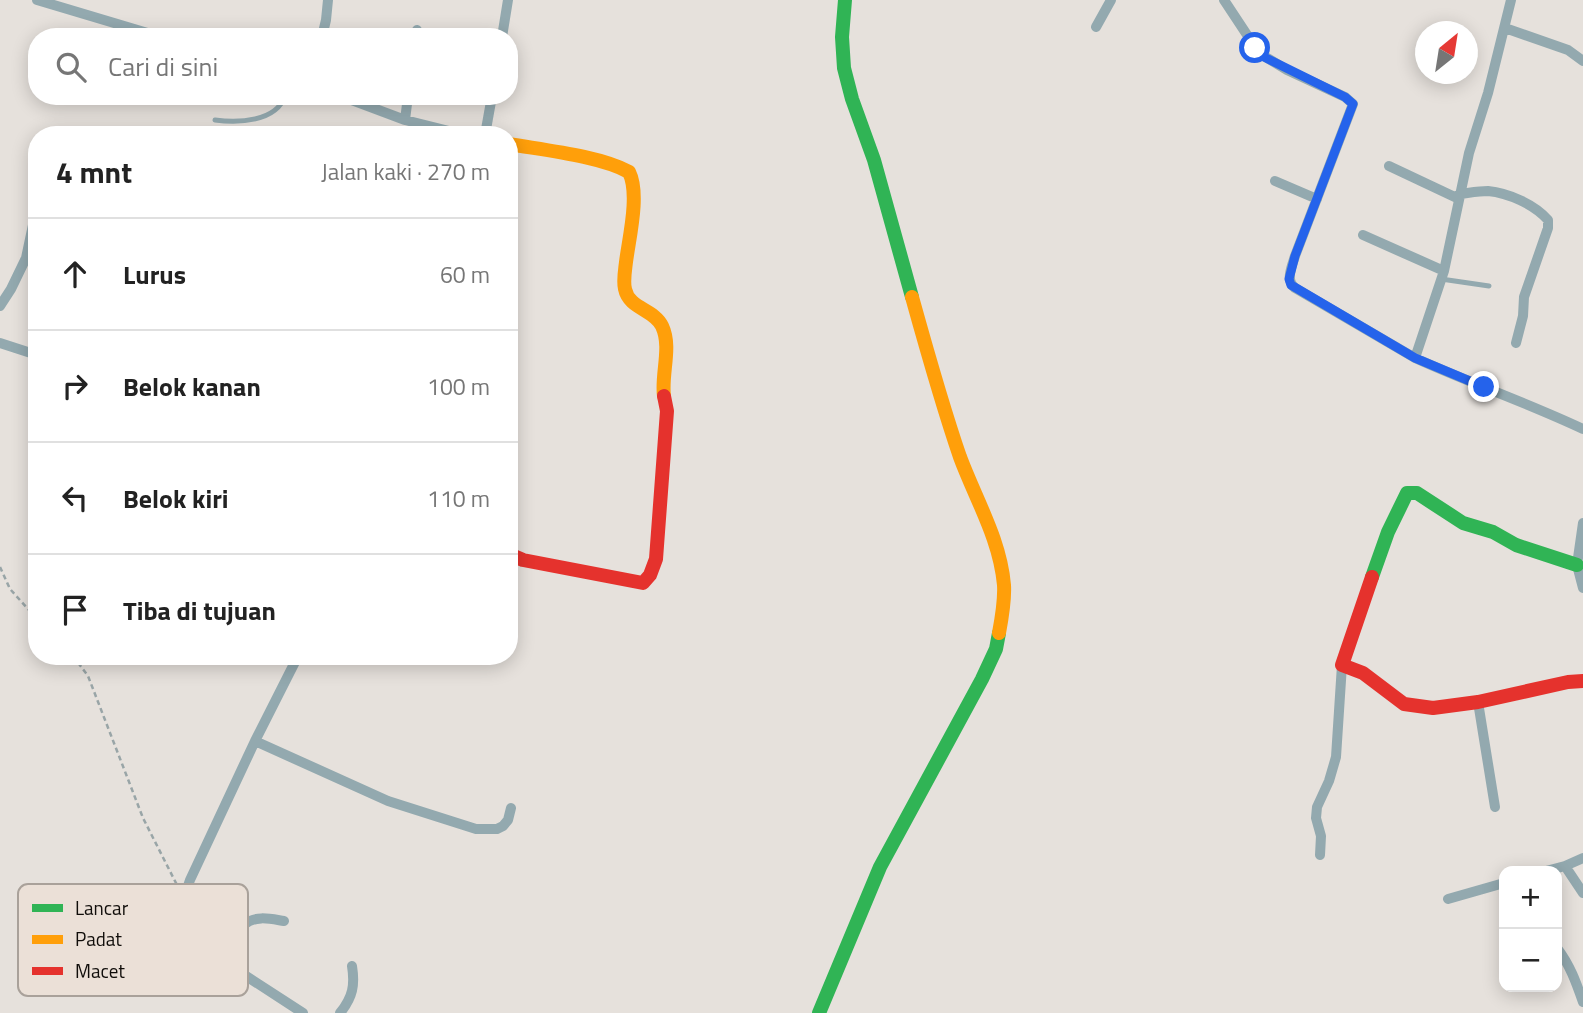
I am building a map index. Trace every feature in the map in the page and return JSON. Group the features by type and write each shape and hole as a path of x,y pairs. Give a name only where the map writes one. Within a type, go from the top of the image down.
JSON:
{"street":[{"path":"37,0 131,28"},
{"path":"323,28 328,0"},
{"path":"503,28 508,0"},
{"path":"819,1013 880,867 996,649 1004,586 999,555 988,521 961,459 874,160 852,99 844,68 842,37 845,0"},
{"path":"1096,27 1111,0"},
{"path":"1224,0 1259,54 1345,97 1353,104 1295,256 1289,279 1291,285 1415,358 1540,408 1583,429"},
{"path":"1415,358 1443,275 1469,153 1488,93 1511,0"},
{"path":"1505,28 1568,50 1583,61"},
{"path":"365,105 429,126"},
{"path":"405,120 407,105"},
{"path":"487,126 490,105"},
{"path":"518,146 611,166 625,170 631,176 633,198 625,288 631,302 656,317 663,327 663,392 667,411 656,559 650,575 643,583 518,558"},
{"path":"1389,166 1459,197 1488,191 1506,195 1530,205 1548,220 1548,228 1524,297 1523,316 1516,343"},
{"path":"1275,181 1317,199"},
{"path":"1363,236 1443,275"},
{"path":"0,306 17,278 28,249"},
{"path":"0,343 28,352"},
{"path":"1320,855 1321,836 1316,818 1317,807 1336,757 1342,665 1388,532 1407,493 1417,493 1463,523 1493,532 1516,545 1577,565"},
{"path":"1583,523 1577,565 1583,588"},
{"path":"189,884 293,665"},
{"path":"1342,665 1363,673 1404,704 1433,708 1583,681"},
{"path":"1478,702 1495,807"},
{"path":"255,741 388,801 476,829 503,827 511,808"},
{"path":"1562,867 1583,858"},
{"path":"1565,866 1583,893"},
{"path":"1448,899 1499,884"},
{"path":"248,923 257,918 285,921"},
{"path":"1562,955 1574,976 1583,1002"},
{"path":"340,1013 352,993 352,966"},
{"path":"248,977 303,1013"}],"lane":[{"path":"215,120 233,122 259,118 280,105"},
{"path":"1443,275 1489,286"}],"path":[{"path":"0,567 10,589 28,609"},
{"path":"79,665 88,677 143,818 176,884"}],"traffic: fast":[{"path":"845,0 842,37 844,68 874,160 912,297"},
{"path":"1372,577 1388,532 1407,493 1417,493 1463,523 1493,532 1516,545 1577,565"},
{"path":"819,1013 880,867 982,679 996,649 999,633"}],"traffic: slow":[{"path":"518,145 587,158 629,172 634,204 624,286 631,301 658,320 665,334 664,396"},
{"path":"912,297 953,437 998,552 1004,591 999,633"}],"traffic: jam":[{"path":"518,558 643,583 650,575 656,559 667,411 664,396"},
{"path":"1372,577 1342,665 1363,673 1404,704 1433,708 1583,681"}],"route":[{"path":"1255,48 1264,57 1345,97 1353,104 1295,256 1289,279 1291,285 1415,358 1484,387"}]}
